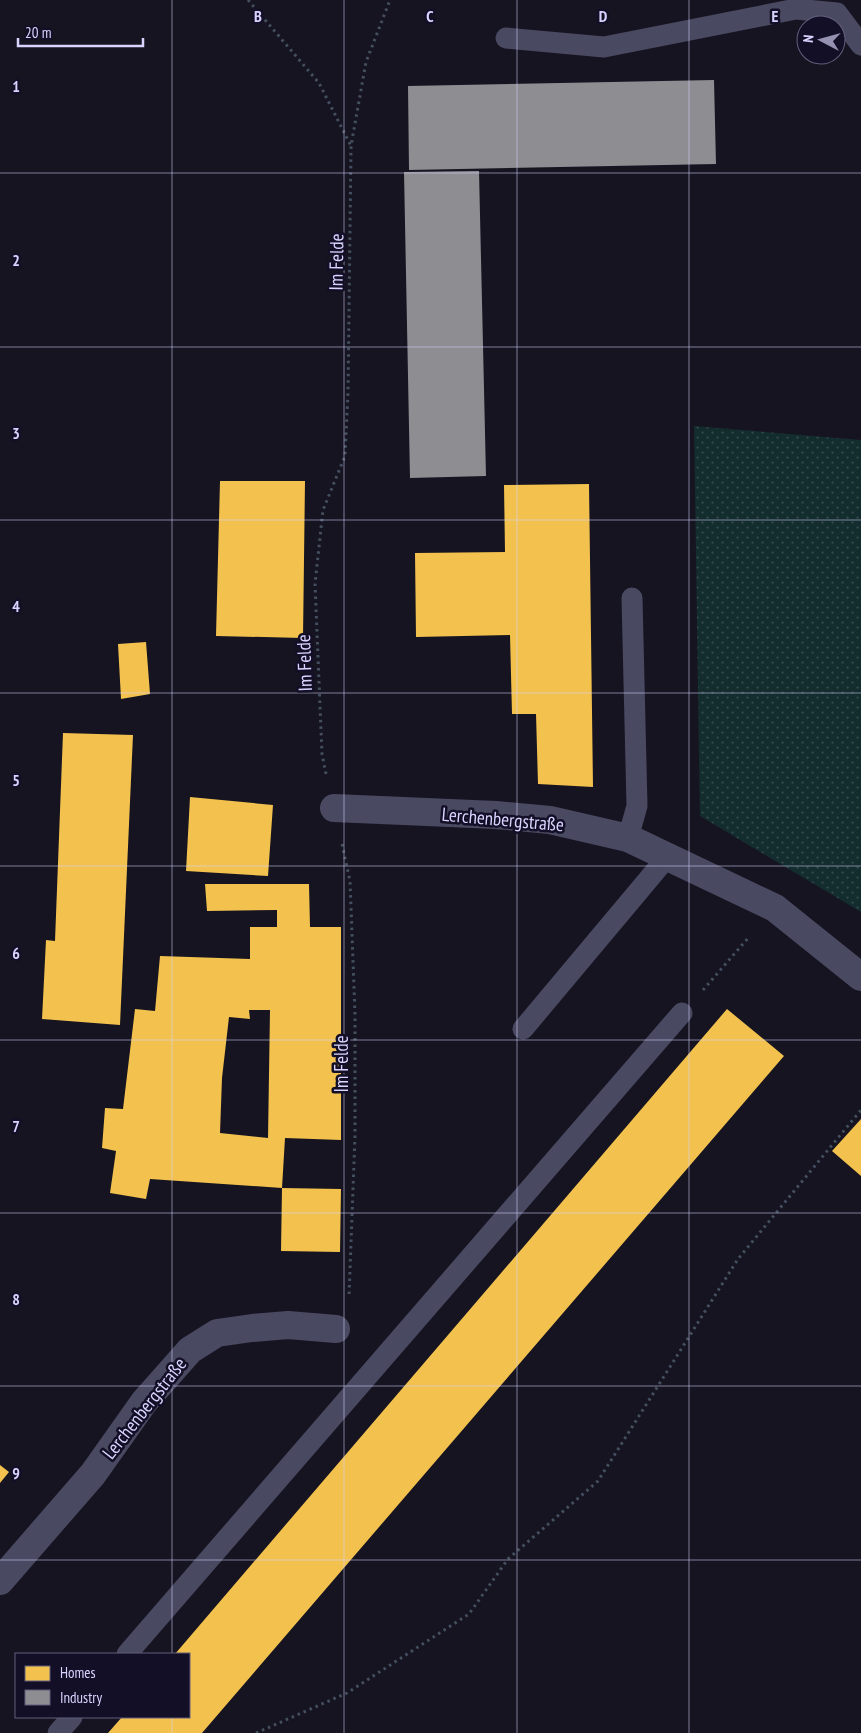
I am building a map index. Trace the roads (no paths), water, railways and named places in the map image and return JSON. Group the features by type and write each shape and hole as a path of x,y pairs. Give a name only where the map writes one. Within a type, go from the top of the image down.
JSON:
{"street":[{"name":"Lerchenbergstraße","path":"334,808 496,815 550,820 628,838 775,908 861,977"},
{"name":"Lerchenbergstraße","path":"0,1581 93,1474 144,1402 190,1350 217,1333 288,1325 336,1329"}],"lane":[{"path":"506,38 604,47 796,9 837,13 861,45"},
{"path":"628,838 637,806 632,598"},
{"path":"523,1030 668,856"},
{"path":"127,1653 682,1013"},
{"path":"58,1733 71,1718"}]}
